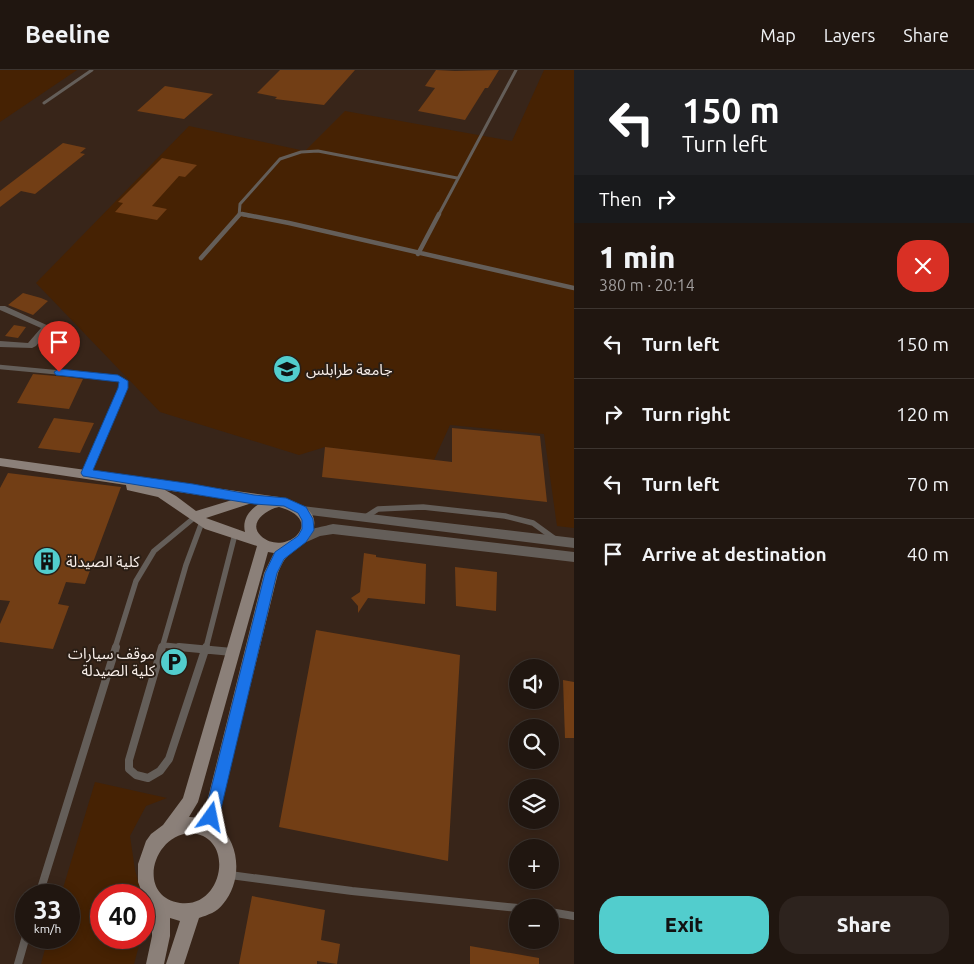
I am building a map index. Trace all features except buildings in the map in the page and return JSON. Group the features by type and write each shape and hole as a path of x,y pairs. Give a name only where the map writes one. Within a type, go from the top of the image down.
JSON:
{"street":[{"path":"0,344 29,346 33,344 47,327 2,308"},
{"path":"0,462 193,488 292,504 302,510 363,519 574,544"},
{"path":"0,470 121,485 161,493 172,498 198,520 272,547 296,543 318,532 333,529 574,557"},
{"path":"198,520 215,509 254,499"},
{"path":"261,543 250,529 252,516 263,506 279,502"},
{"path":"209,829 271,573 280,556 308,530 308,519 302,510"},
{"path":"147,884 147,862 155,843 170,829 190,802 261,543"},
{"path":"155,900 172,912 192,913 204,908 215,900 223,888 228,875 229,861 226,848 219,837 209,829 197,824 183,825 170,829"},
{"path":"155,900 161,917 161,936 155,964"},
{"path":"175,964 192,913"}],"lane":[{"path":"44,104 92,70"},
{"path":"418,254 516,70"},
{"path":"201,258 240,214 240,204 280,158 301,152 318,151 457,178"},
{"path":"240,214 289,223 418,254 574,288"},
{"path":"0,367 118,378 124,381 123,388 86,473"},
{"path":"363,519 378,509 391,507 423,507 496,515 533,523 559,542"},
{"path":"198,520 129,760 129,769 133,774 142,778 158,774 165,767 172,752 205,650 235,534"},
{"path":"42,884 136,581 154,551 198,520"},
{"path":"163,645 232,652"},
{"path":"228,875 352,891 509,907"},
{"path":"559,914 574,916"},
{"path":"18,964 22,949"}],"shaded area":[{"name":"جامعة طرابلس","path":"0,70 574,70 574,964 0,964"},
{"path":"0,70 77,70 0,122"},
{"path":"544,70 574,70 574,528 557,526 544,434 450,425 434,460 325,447 299,455 160,412 36,283 189,126 305,151 345,111 512,141"},
{"path":"95,782 167,798 146,806 130,836 139,884 90,884 90,949 138,949 134,964 41,964 45,949 80,949 80,884 64,884"}],"place":[{"name":"جامعة طرابلس","path":"287,369"},
{"name":"كلية الصيدلة","path":"47,561"},
{"name":"موقف سيارات كلية الصيدلة","path":"174,662"}],"route":[{"path":"59,372 118,378 124,381 123,388 86,473 193,488 254,499 286,502 302,510 308,519 308,530 302,539 290,546 280,556 271,573 211,817"}]}
